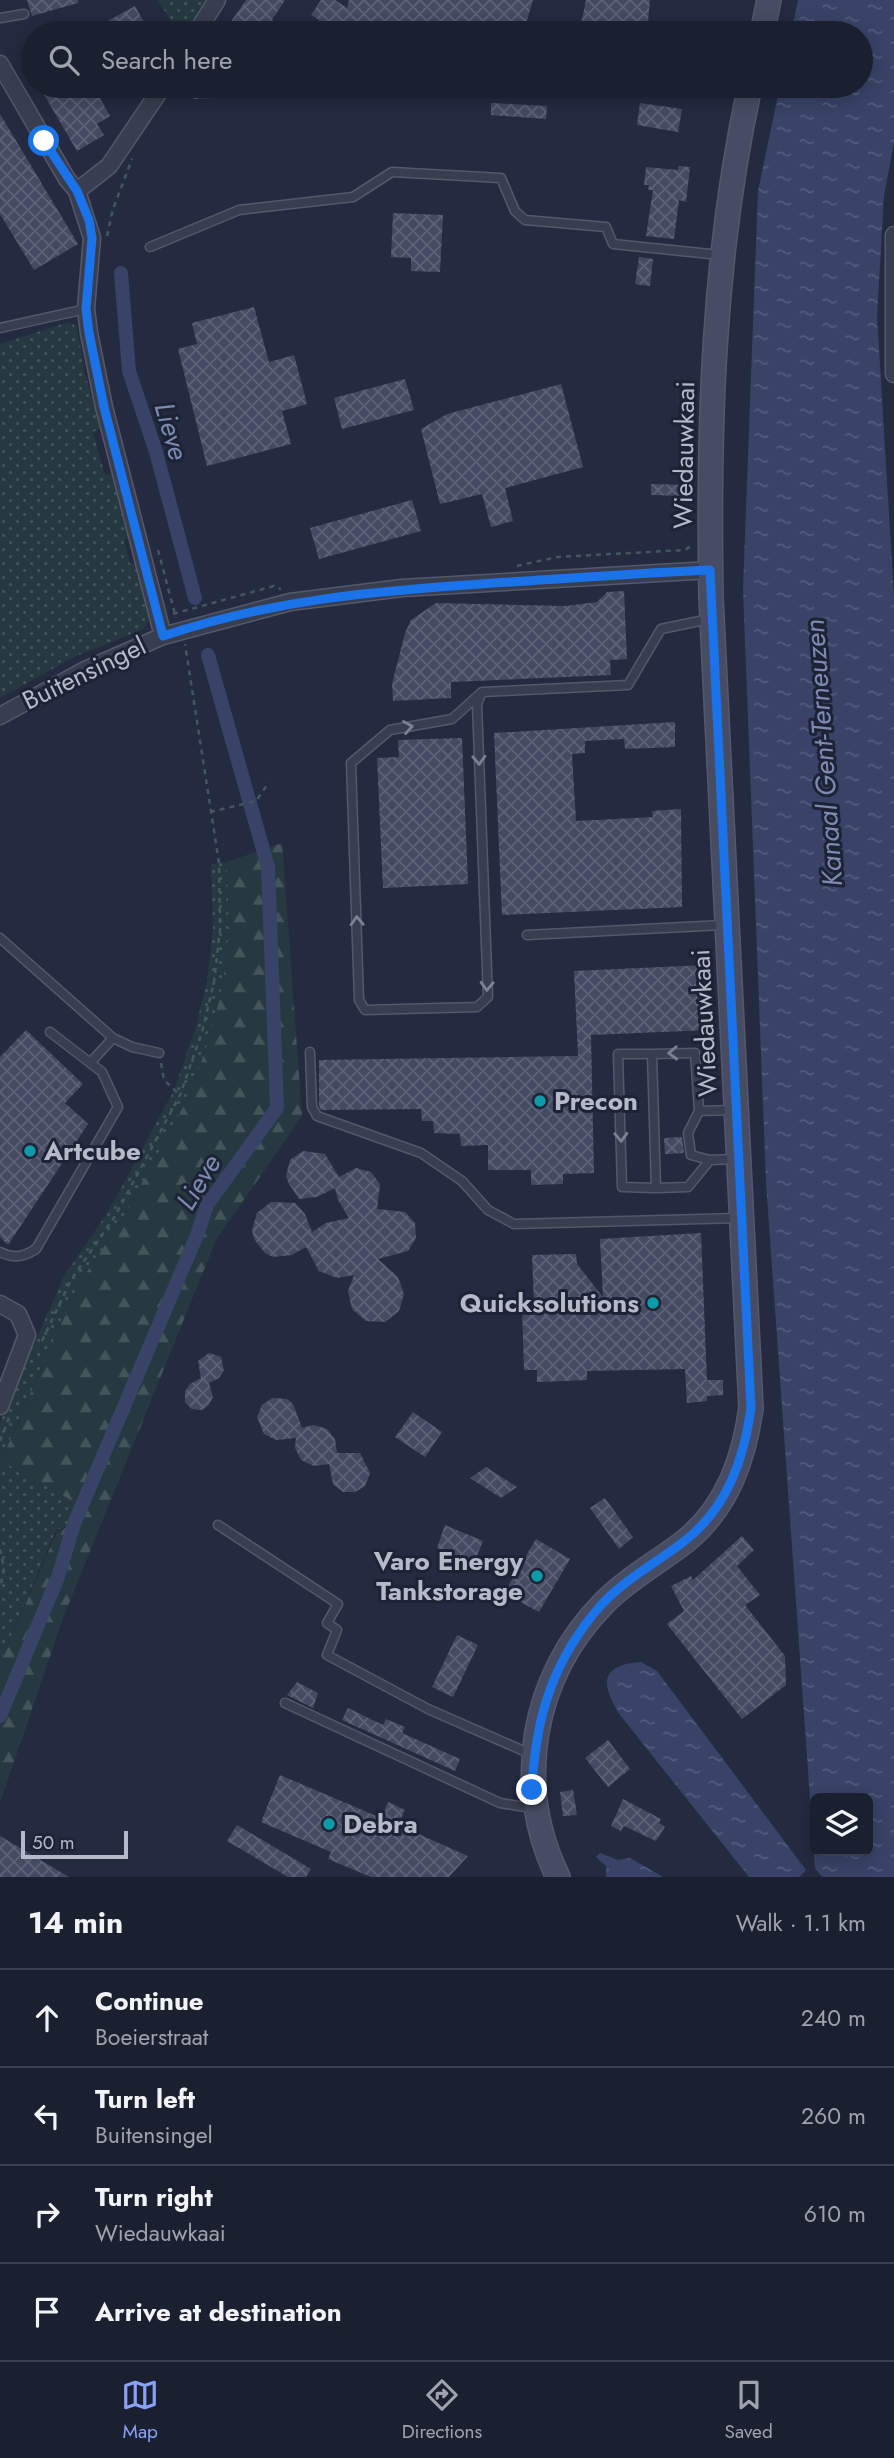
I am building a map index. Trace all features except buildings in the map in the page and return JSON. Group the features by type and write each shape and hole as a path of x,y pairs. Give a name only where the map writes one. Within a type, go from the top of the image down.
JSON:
{"main road":[{"path":"764,21 769,0"},
{"name":"Wiedauwkaai","path":"558,1877 538,1827 535,1808 533,1755 544,1702 569,1646 604,1603 689,1538 713,1512 737,1472 745,1448 751,1408 712,618 709,463 723,255 748,98"}],"street":[{"path":"203,21 216,0"},
{"path":"0,66 77,191 92,238 86,309 104,407 163,636"},
{"path":"77,191 109,166 155,98"},
{"path":"894,235 894,374"},
{"name":"Buitensingel","path":"0,716 85,670 163,636 290,602 345,594 710,570"},
{"path":"0,1304 18,1314 27,1335 0,1406"}],"lane":[{"path":"0,18 24,14"},
{"path":"150,247 239,210 354,197 392,172 501,178 515,211 525,220 606,227 614,244 723,255"},
{"path":"0,328 86,309"},
{"path":"482,692 477,704 488,997 477,1007 365,1010 359,1000 351,763 390,730 452,719 482,692 628,685 661,629 712,618"},
{"path":"527,935 727,925"},
{"path":"0,938 113,1038 132,1047 159,1053"},
{"path":"0,1252 12,1258 26,1255 36,1249 118,1107 102,1072 50,1032"},
{"path":"90,1063 113,1038"},
{"path":"310,1052 312,1107 317,1116 421,1153 461,1181 488,1210 514,1224 742,1218"},
{"path":"710,1160 688,1186 622,1187 618,1054 695,1053 699,1111 688,1133 691,1155 710,1160 739,1159"},
{"path":"652,1054 656,1188"},
{"path":"699,1111 737,1110"},
{"path":"218,1525 338,1604 327,1623 337,1630 327,1655 428,1709 533,1755"},
{"path":"285,1703 500,1804 535,1808"}],"path":[{"path":"104,246 113,209 133,159"},
{"path":"557,557 685,550 710,531"},
{"path":"211,812 256,801 269,782"},
{"path":"159,1053 164,1080 180,1095"},
{"path":"0,1549 4,1568 0,1589"}],"green space":[{"path":"157,0 209,0 196,21 172,21"},
{"path":"69,322 77,327 84,369 100,429 93,432 105,475 113,474 130,537 124,540 130,564 137,563 150,618 143,629 74,657 0,698 0,344"},
{"path":"282,843 302,1116 216,1240 63,1618 0,1803 0,1662 57,1532 73,1524 69,1499 1,1461 78,1285 122,1220 188,1098 211,1034 223,984 229,930 227,862"},
{"path":"227,862 229,930 223,984 211,1034 188,1098 122,1220 78,1285 1,1460 69,1499 74,1524 56,1530 0,1662 0,1422 64,1276 108,1212 173,1092 195,1030 207,981 213,929 211,864"}],"water":[{"name":"Kanaal Gent-Terneuzen","path":"798,0 894,0 894,142 884,196 877,316 894,597 894,1877 822,1877 815,1868 814,1856 873,1856 873,1793 810,1793 810,1798 766,1183 743,589 758,191 777,98 873,98 873,21 794,21"},
{"path":"641,1662 657,1671 806,1870 799,1877 749,1877 620,1715 609,1694 608,1678 617,1667"},
{"path":"600,1853 618,1860 630,1858 663,1877 606,1877 606,1866 596,1857"}],"waterway":[{"name":"Lieve","path":"121,273 129,371 156,452 195,598"},
{"name":"Lieve","path":"0,1716 58,1577 74,1524 197,1235 207,1205 277,1108 268,867 208,655"}],"place":[{"name":"Precon","path":"540,1101"},
{"name":"Artcube","path":"30,1151"},
{"name":"Quicksolutions","path":"653,1303"},
{"name":"Varo Energy Tankstorage","path":"537,1576"},
{"name":"Debra","path":"329,1824"}],"route":[{"path":"44,141 77,191 89,220 92,238 86,309 89,333 104,407 163,636 290,602 345,594 710,570 751,1408 745,1448 737,1472 713,1512 689,1538 604,1603 569,1646 544,1702 534,1744 532,1790"}]}
